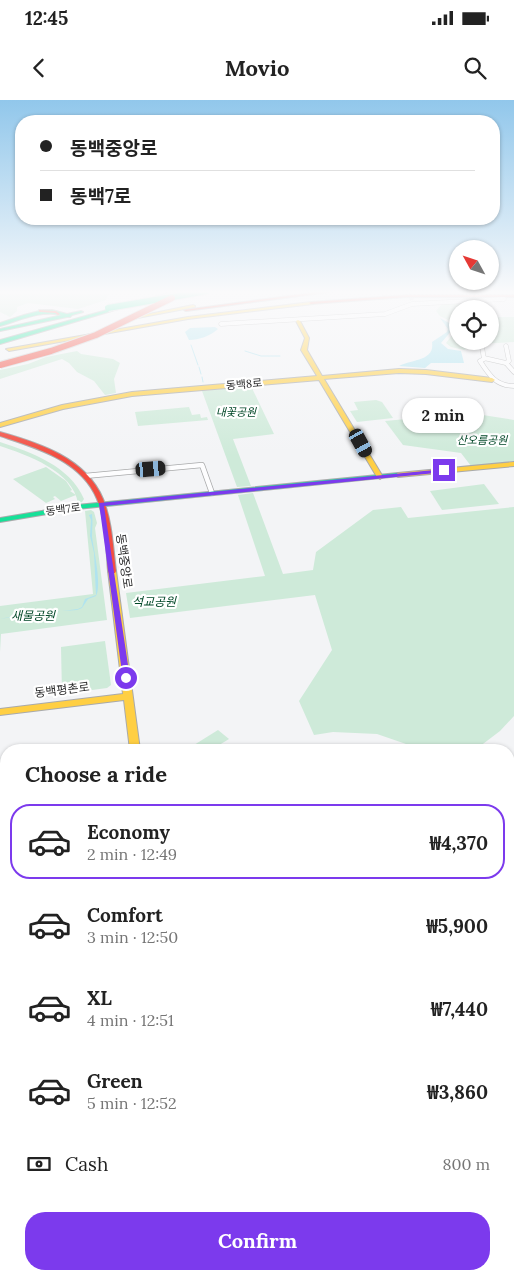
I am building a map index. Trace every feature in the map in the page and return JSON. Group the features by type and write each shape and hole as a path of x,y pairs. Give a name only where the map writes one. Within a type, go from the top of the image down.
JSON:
{"main road":[{"path":"0,365 65,346"},
{"path":"305,346 304,350 380,477"},
{"name":"동백8로","path":"0,424 62,407 132,394 321,378 410,371 496,383"},
{"name":"동백중앙로","path":"0,434 53,453 85,476 99,494 110,555 133,744"},
{"name":"동백7로","path":"0,520 46,511 101,505 514,464"},
{"name":"동백평촌로","path":"0,712 128,696"}],"street":[{"path":"506,346 509,361 506,363"},
{"path":"483,350 484,358"},
{"path":"484,358 506,363 514,372"},
{"path":"484,358 480,362 496,383"},
{"name":"동백8로","path":"496,383 514,388"},
{"path":"85,476 202,465 212,493"}],"green space":[{"path":"77,351 81,354 113,359 120,363 114,379 116,393 105,395 94,381 77,372 69,363 62,359 0,379 0,370 28,364 46,357"},
{"name":"내꽃공원","path":"251,386 274,434 233,439 251,486 237,487 202,391"},
{"path":"376,400 382,402 393,418 357,422 350,411 358,410 354,402"},
{"path":"189,407 192,415 200,414 201,418 207,417 208,420 138,426 135,412"},
{"name":"산오름공원","path":"470,413 514,420 514,461 471,466 461,453 403,445 385,421"},
{"path":"0,442 24,450 59,469 78,487 84,499 82,502 78,503 68,482 58,473 23,454 0,446"},
{"path":"46,467 66,481 72,490 70,491 76,495 61,501 55,496 53,497 55,499 46,503 13,479"},
{"path":"484,484 499,504 442,510 430,491"},
{"name":"석교공원","path":"253,493 283,574 313,570 316,552 373,510 401,507 408,518 514,507 514,716 500,731 483,744 406,744 377,734 333,732 314,735 299,701 332,650 315,595 130,618 126,593 265,576 238,495"},
{"name":"새물공원","path":"91,510 94,512 97,523 95,528 107,620 1,634 0,652 0,606 93,594 85,511"},
{"path":"105,641 111,685 107,688 62,694 61,647"},
{"path":"218,730 229,739 221,744 196,744"}],"water":[{"path":"432,346 445,346 449,350 461,351 464,363 431,363 425,368 399,366 427,356"},
{"path":"92,514 92,537 98,577 98,591 96,596 88,599 82,608 77,610 61,611 78,609 82,607 85,599 96,595 94,553 90,536 91,520 89,515"},
{"path":"45,613 30,616 0,619 19,615"}],"waterway":[{"path":"191,346 198,365"},
{"path":"245,351 261,356 280,356"},
{"path":"199,367 201,374"},
{"path":"202,377 203,382"}],"traffic: fast":[{"path":"0,520 77,507 398,475"}],"traffic: slow":[{"path":"9,349 26,346"},
{"path":"305,346 304,350 380,477"},
{"path":"0,425 62,407 132,394 399,371 426,372 492,380"},
{"path":"398,475 514,464"},
{"path":"112,571 134,744"},
{"path":"0,712 128,696"}],"traffic: jam":[{"path":"0,365 65,346"},
{"path":"0,434 44,449 58,456 72,464 93,485 105,516 112,571"}],"route":[{"path":"126,678 110,555 101,505 444,470"}]}
